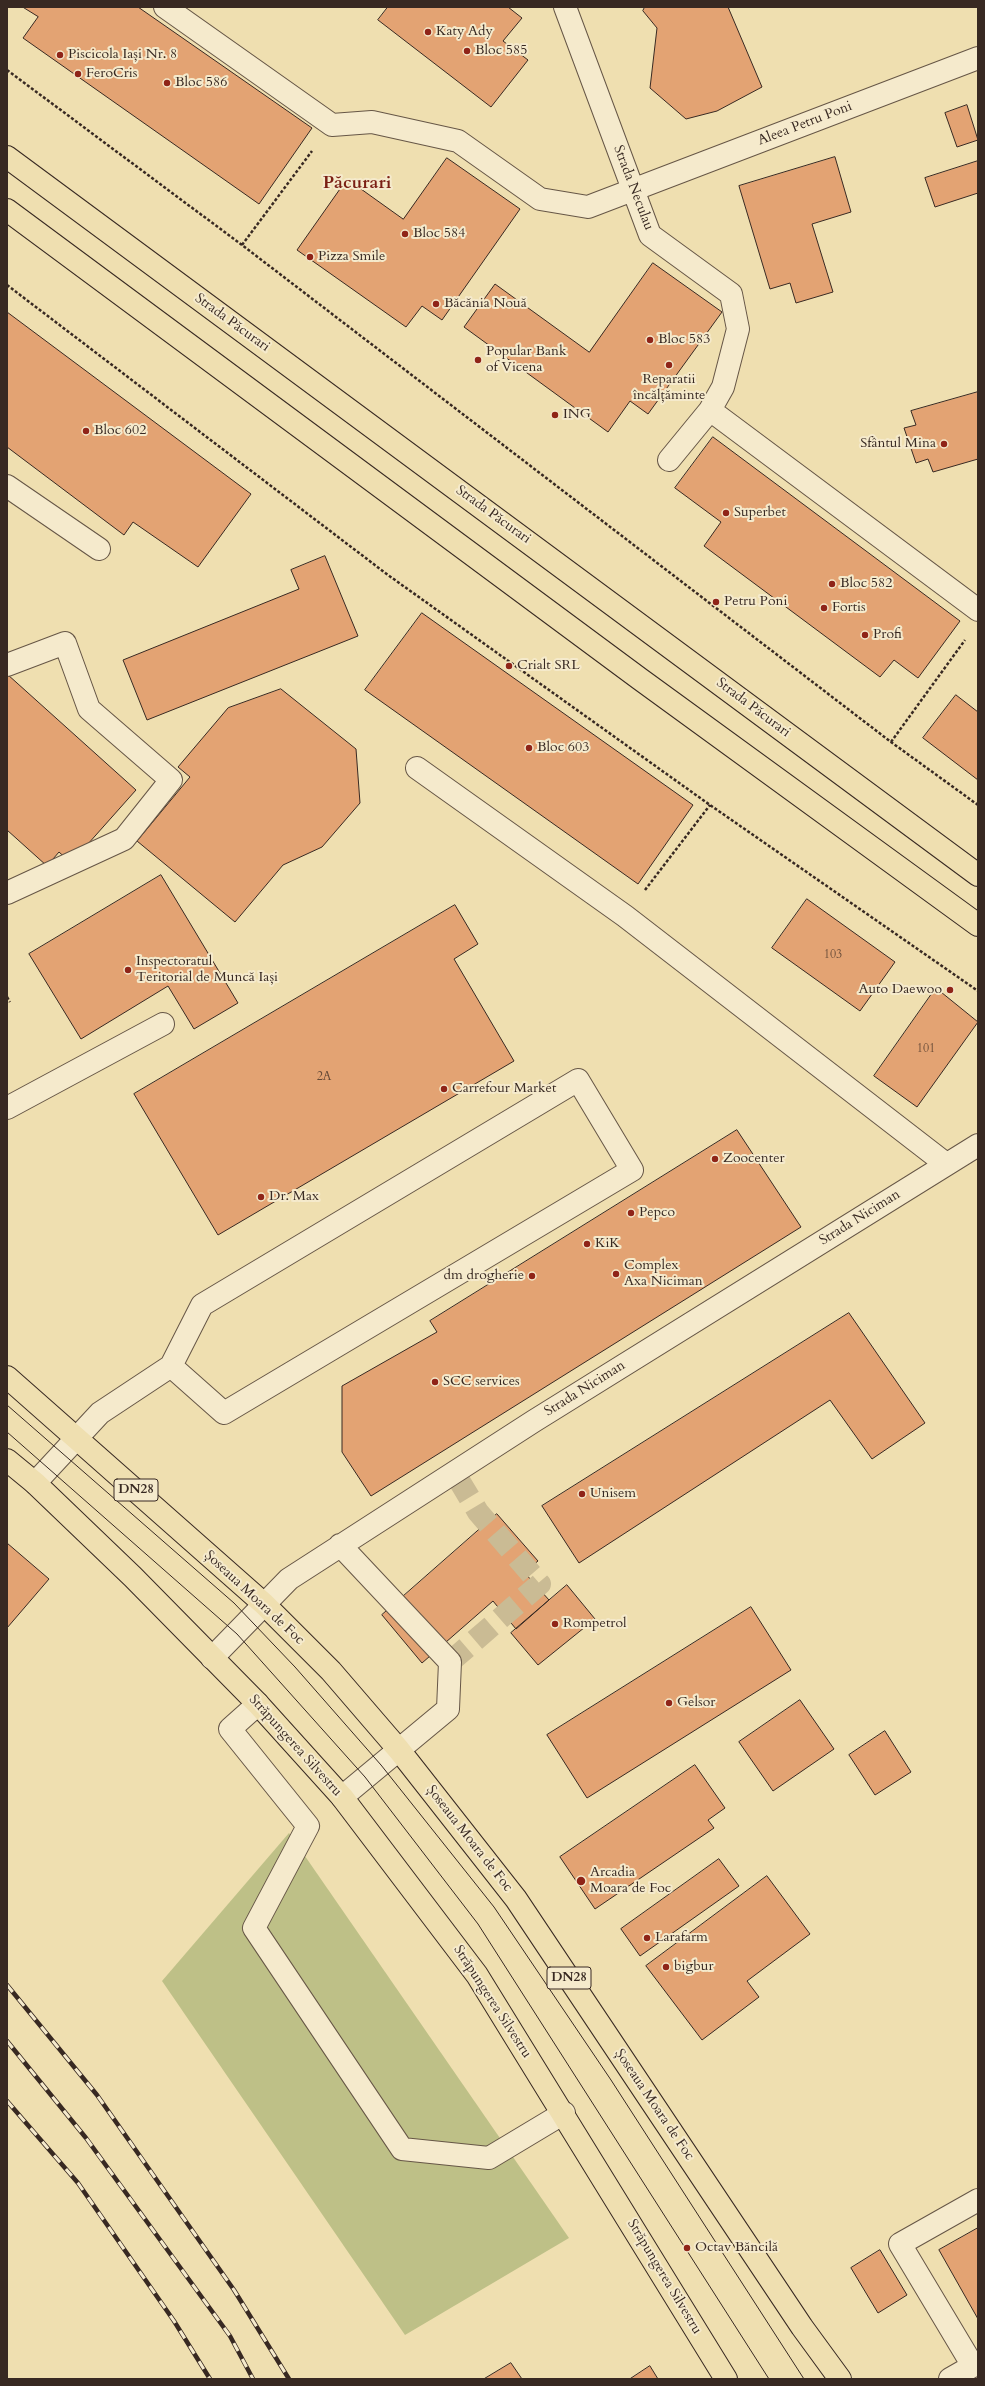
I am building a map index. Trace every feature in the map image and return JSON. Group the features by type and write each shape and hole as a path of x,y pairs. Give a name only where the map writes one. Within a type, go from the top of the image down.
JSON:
{"main road":[{"name":"Strada Păcurari","path":"7,157 978,874"},
{"path":"7,210 646,683 978,925"},
{"name":"Șoseaua Moara de Foc","path":"7,1377 264,1604 331,1671 399,1750 516,1899 802,2327 840,2379"},
{"path":"7,1460 35,1483 212,1658"},
{"name":"Străpungerea Silvestru","path":"212,1658 258,1704 342,1797 477,1975 564,2113 726,2379"}],"street":[{"path":"165,7 332,125"},
{"name":"Strada Neculau","path":"565,7 632,191 650,235 731,294 738,328 723,387 710,410 669,460"},
{"name":"Aleea Petru Poni","path":"332,125 372,122 458,141 540,199 588,207 978,58"},
{"path":"710,410 978,610"},
{"path":"7,486 99,549"},
{"path":"7,665 65,643 89,709 171,780 124,839 7,893"},
{"path":"417,768 625,916 946,1164"},
{"path":"7,1108 163,1024"},
{"path":"35,1483 100,1413 171,1366 202,1305 578,1080 632,1170 224,1412 171,1366"},
{"name":"Strada Niciman","path":"212,1658 289,1578 534,1421 978,1144"},
{"path":"340,1545 450,1662 448,1709 342,1797"},
{"path":"258,1704 230,1729 308,1826 254,1928 402,2149 489,2158 564,2113"},
{"path":"950,2379 976,2365 900,2244 978,2200"}],"path":[{"path":"7,70 242,245 891,742 978,806"},
{"path":"242,245 332,125"},
{"path":"7,285 388,575 710,805 978,991"},
{"path":"891,742 969,635"},
{"path":"625,916 710,805"},
{"path":"7,997 10,1002"}],"green space":[{"path":"289,1833 569,2238 405,2335 162,1981"}],"building":[{"name":"Bloc 586","path":"23,7 138,7 312,128 259,204 23,38 38,17"},
{"name":"Bloc 585","path":"388,7 508,7 522,18 503,41 528,60 491,107 378,20"},
{"path":"645,7 728,7 762,87 717,111 686,119 650,88 657,28 643,11"},
{"path":"967,105 978,140 957,147 945,113"},
{"path":"835,157 851,212 812,224 833,292 796,303 790,283 770,289 739,186"},
{"name":"Bloc 584","path":"447,158 520,209 442,320 422,306 406,327 297,250 347,179 403,219"},
{"path":"978,161 978,193 935,207 925,178"},
{"name":"Bloc 583","path":"653,263 722,312 648,414 630,401 608,432 464,327 495,284 589,352"},
{"name":"Bloc 602","path":"7,312 251,494 198,567 133,522 124,535 7,447"},
{"name":"Sfântul Mina","path":"978,392 978,459 933,472 928,459 916,463 904,428 916,425 911,411"},
{"name":"Bloc 582","path":"713,437 960,621 918,678 894,660 880,677 704,546 721,522 675,488"},
{"path":"325,556 358,636 147,720 123,660 299,589 291,570"},
{"name":"Bloc 603","path":"422,613 693,805 638,884 365,690"},
{"path":"7,674 136,790 71,863 59,852 47,866 7,830"},
{"path":"281,689 356,749 360,803 322,847 283,865 235,922 137,841 190,777 178,767 228,708"},
{"path":"956,695 978,712 978,780 923,738"},
{"name":"Inspectoratul Teritorial de Muncă Iași","path":"161,875 238,1003 194,1029 168,986 81,1039 29,954"},
{"path":"807,899 895,962 860,1011 772,948"},
{"path":"455,905 478,944 454,959 514,1061 218,1235 134,1094"},
{"path":"936,988 978,1022 917,1107 874,1076"},
{"name":"Complex Axa Niciman","path":"737,1130 801,1227 371,1496 342,1452 342,1386 437,1332 430,1321"},
{"path":"849,1313 925,1423 872,1459 830,1400 579,1563 542,1506"},
{"path":"497,1514 538,1561 524,1572 549,1600 516,1629 493,1601 422,1663 382,1615"},
{"path":"7,1543 49,1579 7,1628"},
{"name":"Rompetrol","path":"567,1585 595,1619 538,1665 511,1633"},
{"name":"Gelsor","path":"751,1607 791,1670 587,1798 547,1735"},
{"path":"800,1700 834,1749 773,1791 739,1742"},
{"path":"885,1731 911,1772 875,1795 849,1755"},
{"path":"695,1765 725,1808 708,1820 714,1828 595,1909 560,1857"},
{"path":"719,1859 739,1886 640,1956 621,1929"},
{"path":"767,1876 810,1934 747,1981 759,1997 702,2040 646,1966"},
{"path":"978,2228 978,2319 939,2250"},
{"path":"880,2250 907,2295 878,2313 851,2268"},
{"path":"511,2363 522,2379 484,2379"},
{"path":"650,2366 658,2379 630,2379"}],"tunnel":[{"path":"450,1662 540,1584 478,1512 454,1472"}],"tram line":[{"path":"7,1405 234,1603 295,1667 381,1765 494,1907 611,2080 804,2379"},
{"path":"7,1432 237,1634 365,1777 478,1924 769,2379"}],"railway":[{"path":"7,1985 97,2095 234,2290 289,2379"},
{"path":"7,2041 86,2138 230,2336 253,2379"},
{"path":"7,2101 78,2183 174,2321 210,2379"}],"place":[{"name":"Katy Ady","path":"428,32"},
{"name":"Bloc 585","path":"467,51"},
{"name":"Piscicola Iași Nr. 8","path":"60,55"},
{"name":"FeroCris","path":"78,74"},
{"name":"Bloc 586","path":"167,83"},
{"name":"Bloc 584","path":"405,234"},
{"name":"Pizza Smile","path":"310,257"},
{"name":"Băcănia Nouă","path":"436,304"},
{"name":"Bloc 583","path":"650,340"},
{"name":"Popular Bank of Vicena","path":"478,360"},
{"name":"Reparatii încălțăminte","path":"669,365"},
{"name":"ING","path":"555,415"},
{"name":"Bloc 602","path":"86,431"},
{"name":"Sfântul Mina","path":"944,444"},
{"name":"Superbet","path":"726,513"},
{"name":"Bloc 582","path":"832,584"},
{"name":"Petru Poni","path":"716,602"},
{"name":"Fortis","path":"824,608"},
{"name":"Profi","path":"865,635"},
{"name":"Crialt SRL","path":"509,666"},
{"name":"Bloc 603","path":"529,748"},
{"name":"Inspectoratul Teritorial de Muncă Iași","path":"128,970"},
{"name":"Auto Daewoo","path":"950,990"},
{"name":"Carrefour Market","path":"444,1089"},
{"name":"Zoocenter","path":"715,1159"},
{"name":"Dr. Max","path":"261,1197"},
{"name":"Pepco","path":"631,1213"},
{"name":"KiK","path":"587,1244"},
{"name":"Complex Axa Niciman","path":"616,1274"},
{"name":"dm drogherie","path":"532,1276"},
{"name":"SCC services","path":"435,1382"},
{"name":"Unisem","path":"582,1494"},
{"name":"Rompetrol","path":"555,1624"},
{"name":"Gelsor","path":"669,1703"},
{"name":"Arcadia Moara de Foc","path":"581,1881"},
{"name":"Larafarm","path":"647,1938"},
{"name":"bigbur","path":"666,1967"},
{"name":"Octav Băncilă","path":"687,2248"}],"district":[{"name":"Păcurari","path":"357,184"}]}
